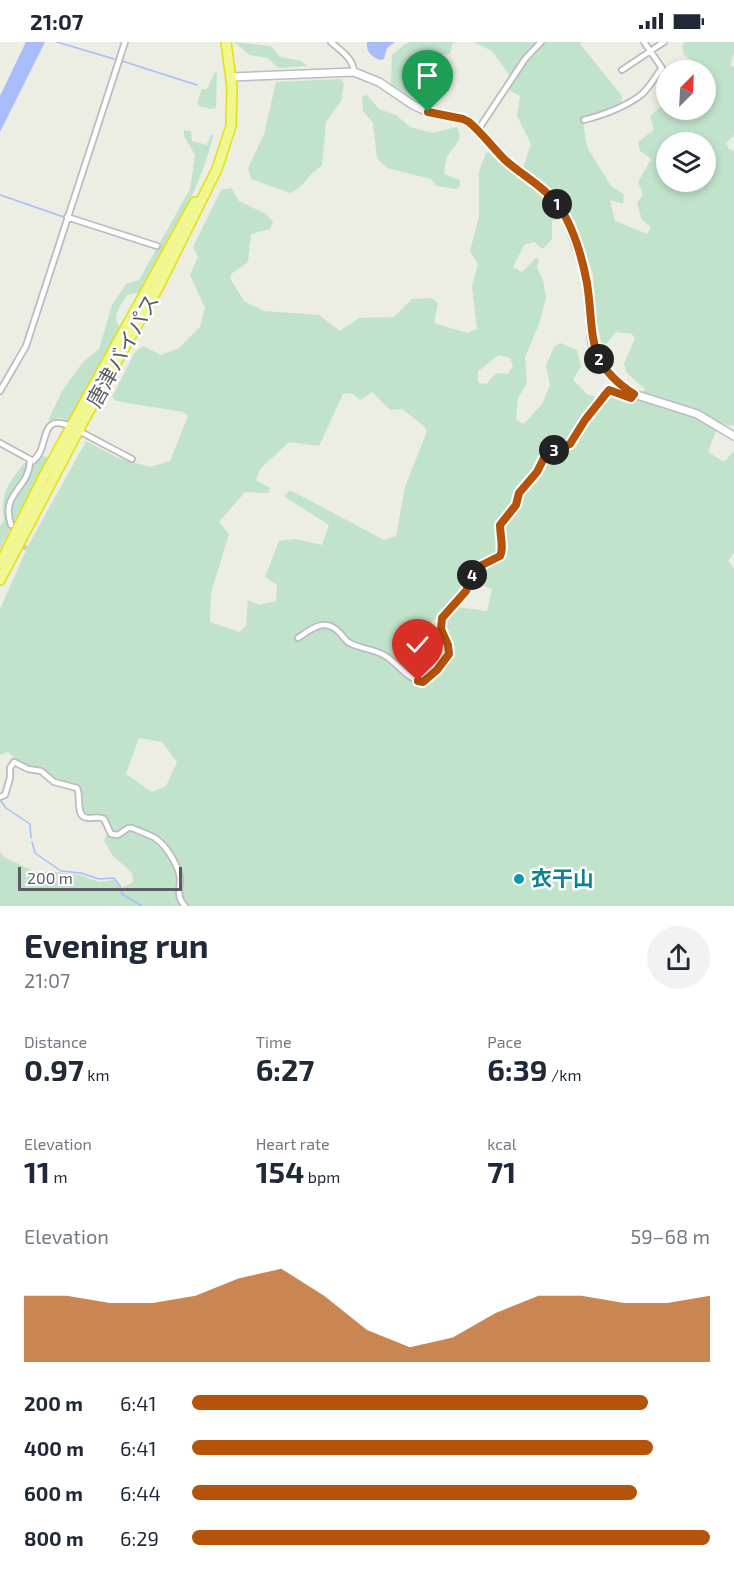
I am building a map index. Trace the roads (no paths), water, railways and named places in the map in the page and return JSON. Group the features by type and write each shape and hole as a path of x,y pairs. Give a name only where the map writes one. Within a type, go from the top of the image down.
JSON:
{"highway":[{"name":"唐津バイパス","path":"0,564 159,286 208,188 231,126 231,76 226,42"},
{"name":"唐津バイパス","path":"0,580 76,429"}],"street":[{"path":"0,391 26,346 125,42"},
{"path":"331,42 351,60 354,72"},
{"path":"478,130 525,59 541,42"},
{"path":"584,120 611,110 641,94 662,68 644,42"},
{"path":"622,70 664,42"},
{"path":"231,76 354,72 379,82 421,109 463,119 478,130 488,145 544,190 559,206 567,220 582,263 587,284 592,342 600,362 611,375 634,394 697,414 734,436"},
{"path":"68,217 157,246"},
{"path":"298,638 316,624 325,624 338,630 345,641 374,650 387,657 408,676 423,682 447,659 449,654 441,629 442,618 466,591 474,571 503,552 500,525 516,505 519,493 537,472 542,458 551,451 570,444 585,420 609,390 631,398 634,394"},
{"path":"0,442 33,461 38,458 48,428 60,422 132,459"},
{"path":"11,525 5,516 4,506 9,494 26,477 30,469 30,460"},
{"path":"0,797 4,795 9,784 10,768 14,762 28,769 41,771 54,782 77,788 80,794 82,816 86,818 99,816 104,819 111,834 118,836 128,828 132,828 156,838 169,853 178,869 180,879 177,891 180,901 185,906"}],"water":[{"path":"26,42 45,42 0,132 0,96"},
{"path":"367,42 395,42 387,48 384,59 380,60 370,53"}],"waterway":[{"path":"57,42 114,59"},
{"path":"122,61 197,85"},
{"path":"0,195 64,217"},
{"path":"0,800 6,808 30,824 31,838"},
{"path":"32,842 35,853 61,871 81,873 99,879 114,878 122,894 142,906"}],"tunnel":[{"path":"20,541 26,549"}],"place":[{"name":"衣干山","path":"519,879"}]}
